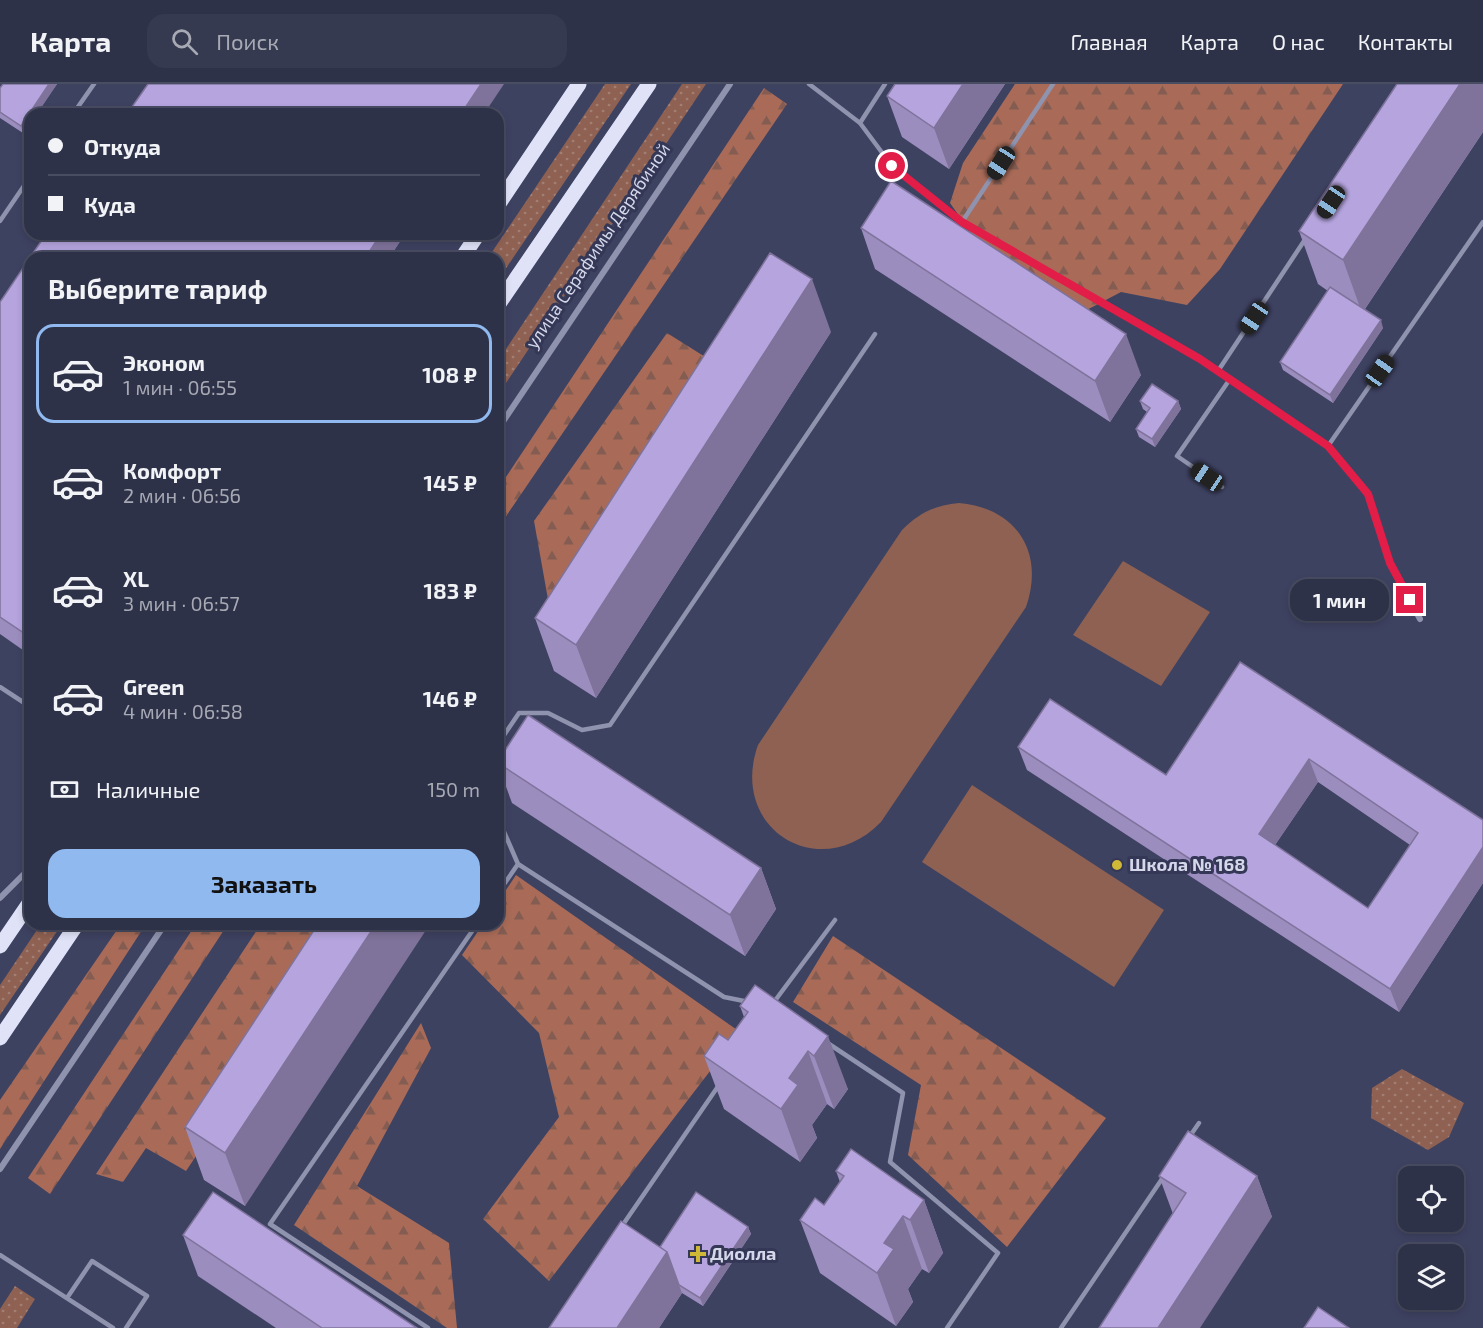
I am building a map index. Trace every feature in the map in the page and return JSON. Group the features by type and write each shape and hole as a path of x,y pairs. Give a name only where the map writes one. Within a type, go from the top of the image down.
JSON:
{"main road":[{"path":"504,196 579,84"},
{"path":"504,295 649,84"},
{"path":"0,946 24,911"},
{"path":"0,1038 73,930"}],"street":[{"name":"улица Серафимы Дерябиной","path":"504,420 730,84"},
{"path":"1328,446 1368,494 1390,563 1420,619"},
{"path":"0,897 24,874"},
{"path":"0,1169 161,930"}],"lane":[{"path":"77,108 94,84"},
{"path":"809,84 860,123 892,166 962,222 1178,346 1328,446 1483,222"},
{"path":"860,123 885,84"},
{"path":"962,222 1053,84"},
{"path":"0,221 24,186"},
{"path":"1218,371 1311,231"},
{"path":"504,735 519,712 548,712 582,730 610,725 875,334"},
{"path":"1222,487 1177,456 1230,379"},
{"path":"0,687 24,703"},
{"path":"504,832 518,864 724,998 759,1004"},
{"path":"504,884 518,864"},
{"path":"771,1007 835,920"},
{"path":"428,1328 270,1224 473,930"},
{"path":"827,1044 903,1093 890,1162 998,1253 946,1328"},
{"path":"619,1231 725,1075"},
{"path":"1186,1142 1199,1123"},
{"path":"1061,1328 1166,1172"},
{"path":"0,1256 113,1328"},
{"path":"67,1298 92,1262 147,1296 126,1328"}],"shaded area":[{"path":"605,84 631,84 504,271 504,252 492,252 500,240 504,240 504,234"},
{"path":"682,84 706,84 504,386 504,352"},
{"path":"959,503 997,514 1011,524 1021,537 1032,569 1031,587 1026,607 881,822 857,840 832,848 807,847 785,839 768,823 756,801 752,775 758,745 902,530 928,511"},
{"path":"1123,561 1210,612 1161,686 1073,635"},
{"path":"972,785 1164,910 1114,987 922,862"},
{"path":"37,930 58,930 0,1015 0,985"},
{"path":"1402,1069 1464,1103 1449,1137 1428,1150 1371,1118 1372,1088"},
{"path":"15,1286 35,1299 17,1328 0,1328 0,1309"}],"green space":[{"path":"1015,84 1343,84 1220,269 1187,305 1121,292 1079,314 986,254 950,203 963,163"},
{"path":"764,88 787,104 504,519 504,480"},
{"path":"667,333 718,365 551,616 534,521"},
{"path":"516,875 740,1032 549,1281 483,1219 559,1117 539,1033 462,955 479,930 504,930 504,893"},
{"path":"117,930 142,930 0,1149 0,1100"},
{"path":"192,930 224,930 50,1194 28,1178"},
{"path":"257,930 347,930 186,1171 146,1148 123,1182 96,1174"},
{"path":"833,936 1106,1118 1007,1247 908,1155 921,1085 793,1002"},
{"path":"421,1023 431,1048 357,1186 449,1243 457,1328 447,1328 294,1225"}],"building":[{"path":"3,84 49,84 33,108 24,108 24,122 21,126 0,112 0,88"},
{"path":"148,84 481,84 465,108 131,108"},
{"path":"895,84 963,84 934,128 887,96"},
{"path":"1397,84 1460,84 1343,260 1299,231"},
{"path":"891,181 1126,334 1095,381 861,228"},
{"path":"42,240 377,240 369,252 34,252"},
{"path":"770,253 812,279 576,645 535,618"},
{"path":"24,267 24,633 0,617 0,302"},
{"path":"1330,287 1381,320 1330,395 1280,362"},
{"path":"1152,384 1178,401 1152,439 1136,429 1150,408 1140,401"},
{"path":"1240,662 1483,820 1483,847 1390,989 1018,747 1050,699 1166,775","holes":["1309,759 1418,833 1368,908 1259,834"]},
{"path":"528,715 761,868 730,915 504,767 504,752"},
{"path":"314,930 372,930 225,1153 185,1127"},
{"path":"755,985 828,1036 814,1056 808,1051 789,1078 798,1085 781,1109 704,1056 719,1034 728,1040 748,1012 740,1006"},
{"path":"1188,1131 1257,1176 1158,1328 1099,1328 1186,1193 1159,1176"},
{"path":"851,1149 924,1200 910,1220 903,1216 884,1243 894,1249 877,1273 800,1220 815,1198 824,1205 844,1176 836,1171"},
{"path":"213,1192 417,1328 322,1328 183,1235"},
{"path":"696,1192 748,1227 700,1298 679,1285 667,1252 660,1247"},
{"path":"621,1221 667,1252 617,1328 549,1328"},
{"path":"1318,1307 1349,1328 1304,1328"}],"place":[{"name":"Школа № 168","path":"1117,865"},
{"name":"Диолла","path":"698,1254"}],"route":[{"path":"892,166 962,222 1200,359 1328,446 1368,494 1390,563 1410,600"}]}
